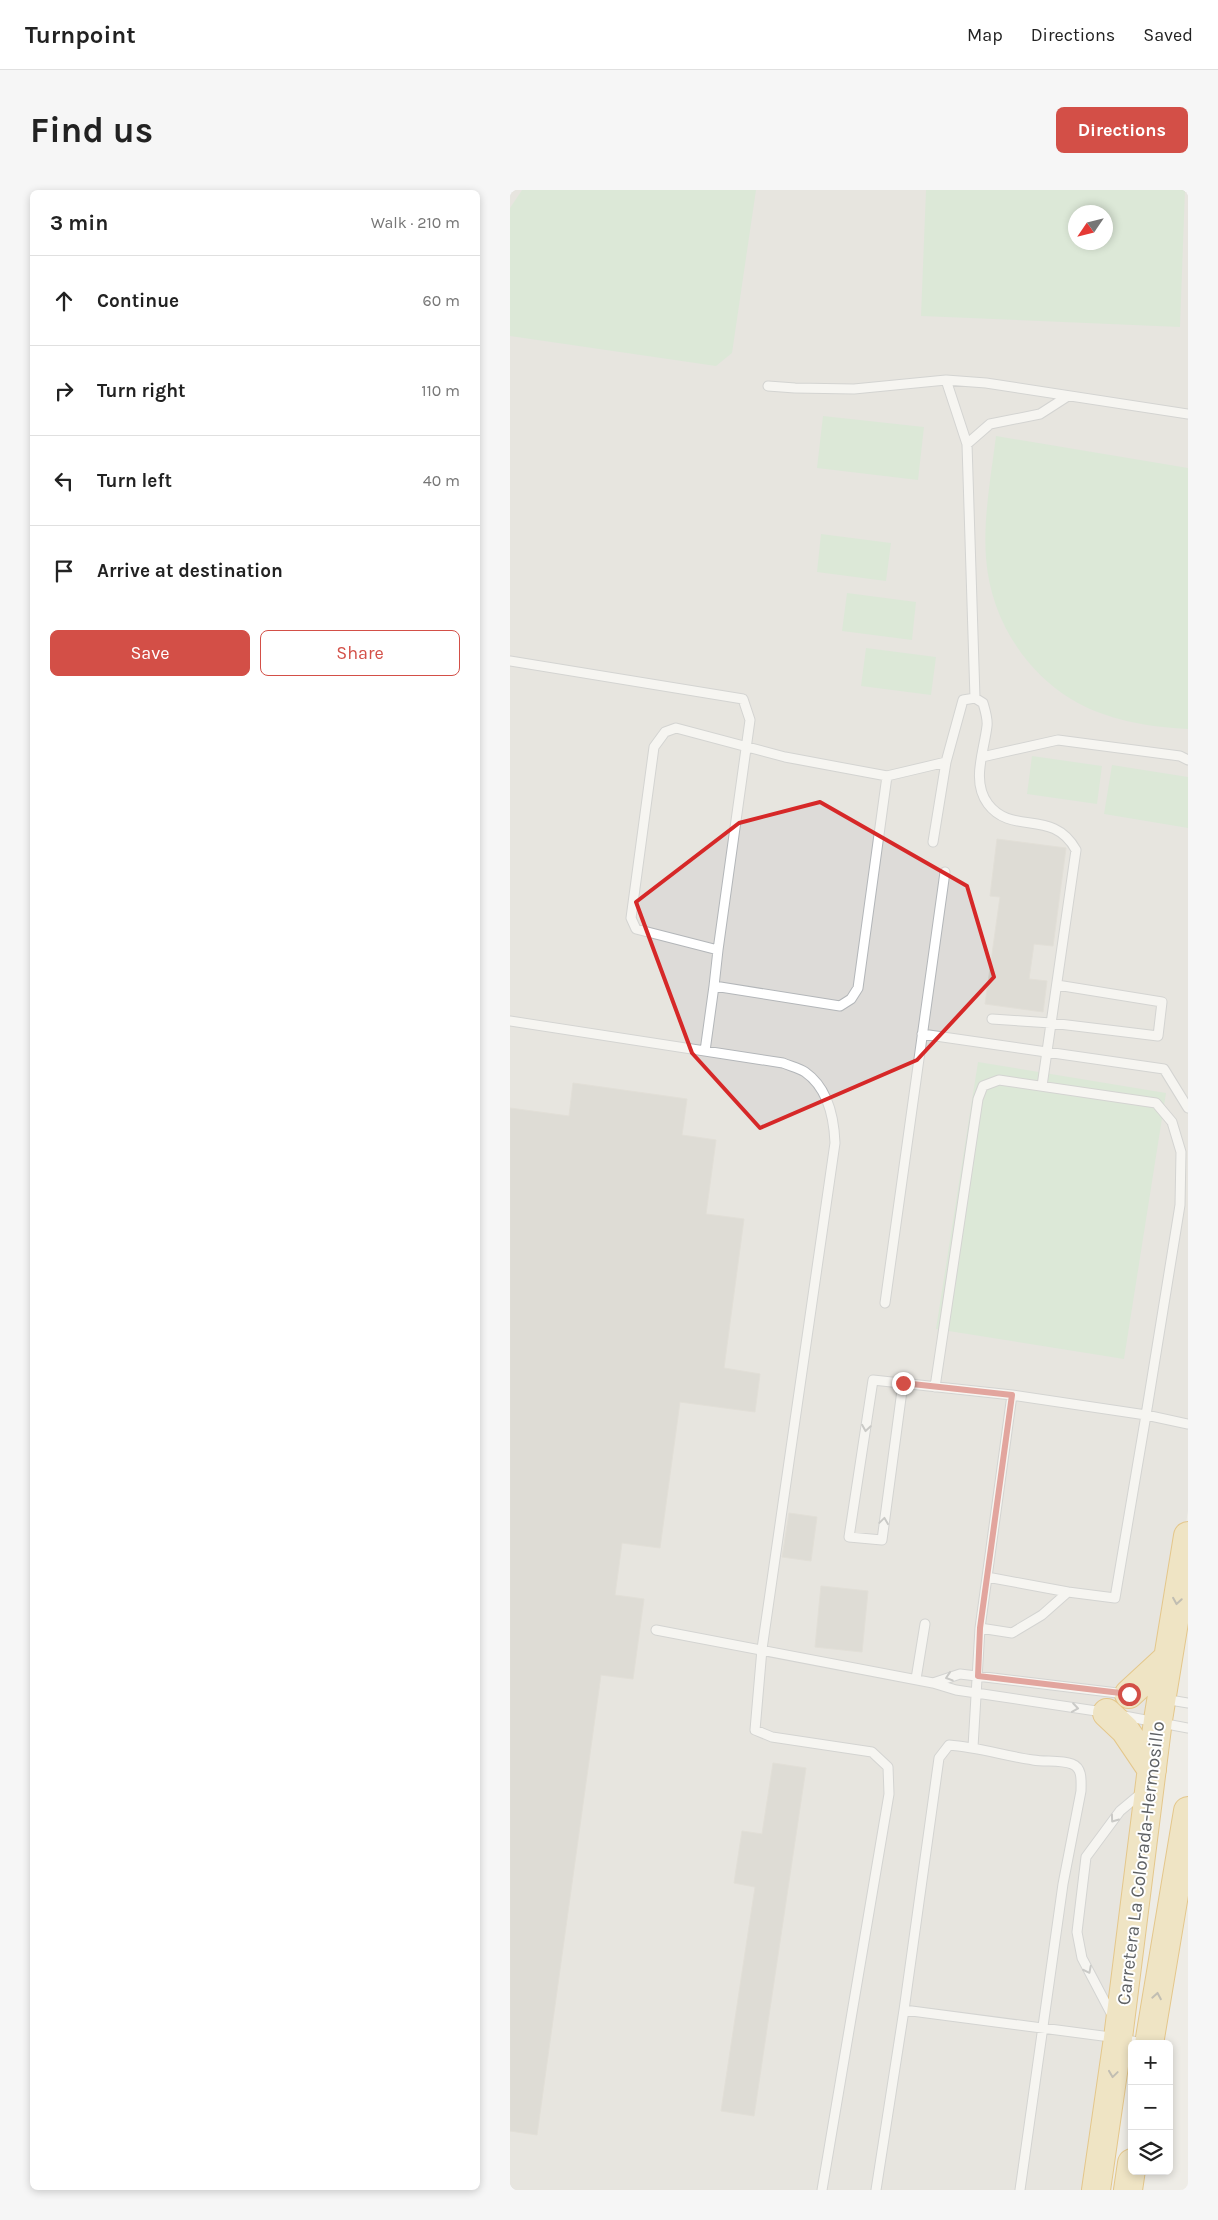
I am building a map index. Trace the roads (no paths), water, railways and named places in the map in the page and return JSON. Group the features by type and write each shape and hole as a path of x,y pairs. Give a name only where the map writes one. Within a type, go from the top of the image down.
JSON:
{"highway":[{"name":"Carretera La Colorada-Hermosillo","path":"1096,2190 1119,2034 1151,1778 1149,1701 1168,1658 1188,1536"},
{"path":"1107,1713 1124,1730 1151,1778"},
{"path":"1149,2040 1188,1811"},
{"path":"1128,2190 1130,2175"}],"lane":[{"path":"946,380 967,444 975,698"},
{"path":"768,386 854,389 946,380 986,383 1188,414"},
{"path":"967,444 990,424 1040,414 1068,396"},
{"path":"510,661 743,699 750,720 705,1051"},
{"path":"933,842 946,762 963,700 975,698 983,703 987,724 978,781 983,797 994,812 1003,818 1050,826 1070,839 1076,850 1042,1086"},
{"path":"718,950 636,929 631,918 654,747 665,732 676,728 745,748 843,769 887,776 946,762"},
{"path":"982,757 1058,740 1180,756 1188,760"},
{"path":"714,986 840,1006 851,999 858,988 887,776"},
{"path":"885,1303 945,872"},
{"path":"992,1018 1158,1036 1162,1002 1057,985"},
{"path":"510,1021 783,1063 804,1072 818,1084 828,1103 834,1123 834,1143 762,1650 755,1730 772,1737 872,1752 888,1767 889,1794 822,2190"},
{"path":"922,1034 1047,1050 1164,1069 1188,1108"},
{"path":"935,1387 978,1099 983,1086 999,1080 1156,1103 1172,1122 1181,1152 1180,1205 1115,1598 1068,1592 987,1577"},
{"path":"903,1383 882,1540 849,1537 873,1380 903,1383 935,1387 1012,1395 1146,1415 1188,1424"},
{"path":"973,1747 978,1694 980,1628 1012,1395"},
{"path":"980,1628 1012,1633 1042,1615 1068,1592"},
{"path":"916,1679 925,1624"},
{"path":"656,1630 916,1679 956,1690 1107,1713 1149,1701"},
{"path":"933,1683 960,1674 1149,1701 1188,1702"},
{"path":"1149,1701 1188,1728"},
{"path":"876,2190 904,2010 939,1758 949,1745 973,1747 1034,1760 1073,1764 1079,1770 1082,1778 1062,1884 1020,2190"},
{"path":"1119,2034 1082,1958 1077,1932 1086,1857 1120,1811 1151,1778"},
{"path":"904,2010 1043,2028 1119,2034 1136,2040"}]}
